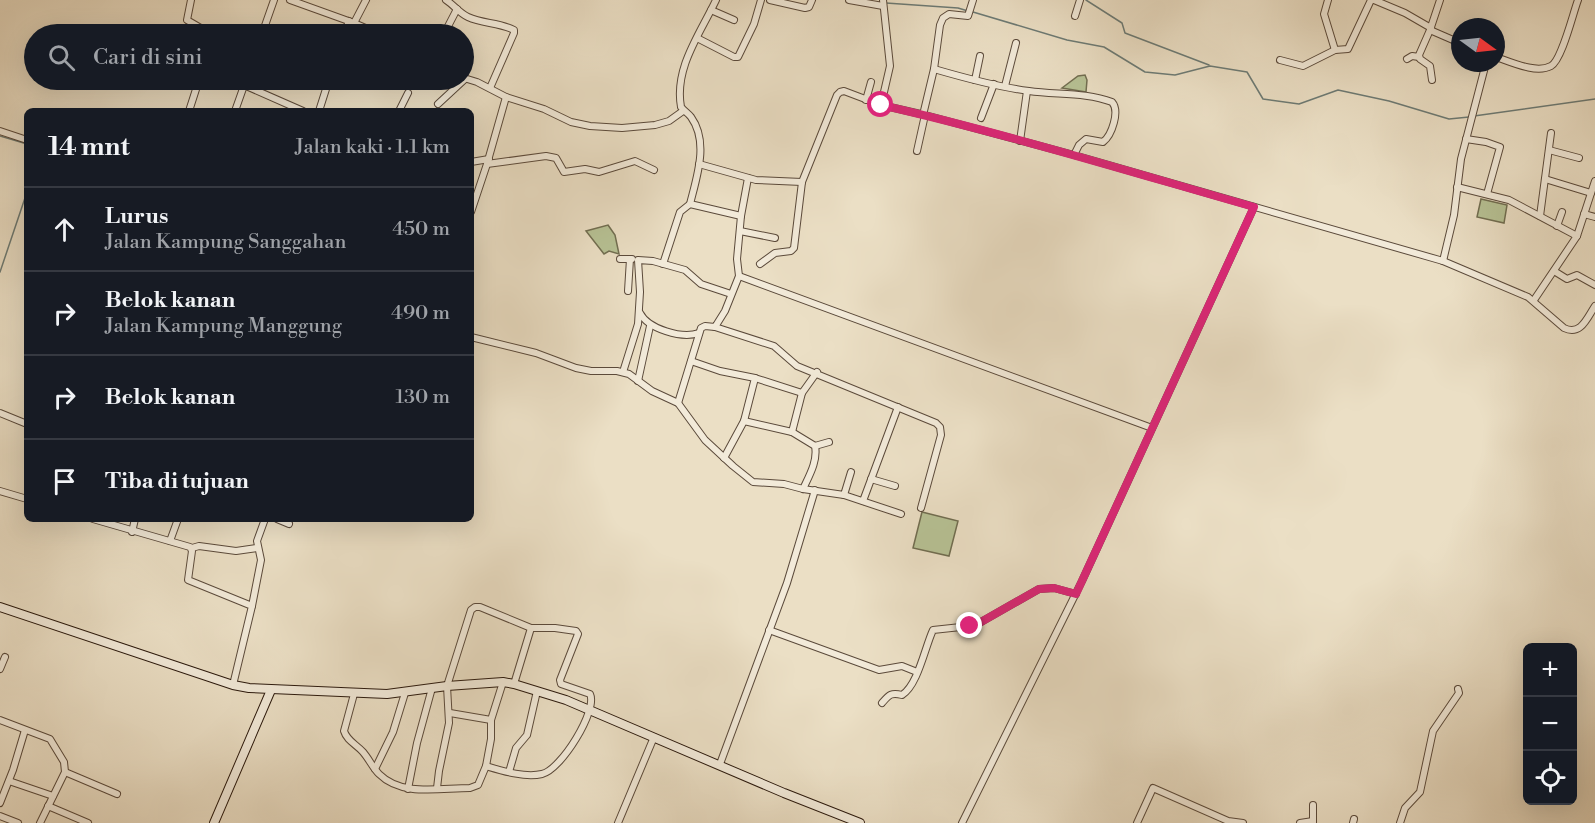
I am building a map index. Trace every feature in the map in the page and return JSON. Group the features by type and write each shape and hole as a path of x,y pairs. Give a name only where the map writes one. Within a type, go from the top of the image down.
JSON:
{"street":[{"path":"191,0 187,20 194,24"},
{"path":"266,24 274,0"},
{"path":"290,0 356,24"},
{"path":"351,22 366,0"},
{"path":"446,0 469,18 496,23 514,31 490,88"},
{"path":"663,264 680,212 690,204 699,164 699,138 696,126 690,115 683,111 680,99 684,65 716,0"},
{"path":"697,38 738,57 754,24 761,0"},
{"path":"770,0 805,8 812,0"},
{"path":"849,0 883,3 890,66 881,105"},
{"path":"917,151 943,18 949,14 967,16 971,11 973,0"},
{"path":"1075,16 1080,0"},
{"path":"1328,0 1324,14 1335,50"},
{"path":"1280,60 1303,66 1335,50 1345,50 1351,45 1372,0 1405,13 1451,39"},
{"path":"1419,57 1440,0"},
{"path":"1505,60 1528,67 1544,68 1553,65 1559,55 1578,0"},
{"path":"449,24 457,9"},
{"path":"711,10 734,20"},
{"path":"1005,86 1016,43"},
{"path":"975,80 980,56"},
{"path":"1407,59 1419,57 1430,66 1432,80"},
{"path":"934,69 1027,91 1108,100 1114,104 1116,112 1105,141 1086,139 1079,145 1074,155"},
{"path":"1443,261 1454,215 1466,139 1484,72"},
{"path":"474,82 506,97 544,109 571,122 601,127 655,125 669,121 683,111"},
{"path":"866,100 871,82"},
{"path":"981,118 994,84"},
{"path":"190,108 196,90"},
{"path":"238,108 243,90"},
{"path":"261,90 297,108"},
{"path":"320,108 326,90"},
{"path":"438,104 453,90"},
{"path":"1020,141 1027,91"},
{"path":"760,264 775,253 791,251 794,248 802,182 840,92 881,105 1074,155 1443,261 1526,295 1563,328 1570,331 1583,326 1595,306"},
{"path":"400,108 408,93"},
{"path":"474,203 506,97"},
{"path":"0,131 24,139"},
{"path":"1540,216 1551,134"},
{"path":"1466,139 1500,147 1487,194"},
{"path":"1549,150 1579,158"},
{"path":"474,162 546,156 556,158 564,172 585,169 595,171 635,161 654,170"},
{"path":"699,164 748,178 802,182"},
{"path":"715,327 725,311 739,276 737,265 741,216 748,178"},
{"path":"1545,179 1591,193"},
{"path":"1534,300 1577,236 1595,181"},
{"path":"1457,187 1509,200 1577,236"},
{"path":"690,204 741,216"},
{"path":"962,823 1076,594 1254,207"},
{"path":"1557,226 1562,212"},
{"path":"1584,214 1595,217"},
{"path":"740,231 775,238"},
{"path":"620,259 663,264 689,272 701,284 731,294"},
{"path":"628,291 630,259"},
{"path":"623,372 637,331 638,260"},
{"path":"1554,271 1567,279 1577,275 1595,285"},
{"path":"739,276 1152,428"},
{"path":"639,312 650,326 692,335 699,333"},
{"path":"638,381 650,326"},
{"path":"678,403 701,328 715,327 774,346 797,366 817,372 931,420 941,429 921,508"},
{"path":"474,338 528,351 576,368 623,372 652,391 678,403 699,433 753,482 784,484 844,495 901,514"},
{"path":"691,361 802,393"},
{"path":"792,432 802,393 817,372"},
{"path":"724,458 744,421 755,378"},
{"path":"863,501 898,406"},
{"path":"0,413 24,423"},
{"path":"744,421 792,432 815,446 829,442"},
{"path":"802,489 812,468 816,452 815,446"},
{"path":"844,495 851,472"},
{"path":"871,479 895,486"},
{"path":"720,764 793,565 815,490"},
{"path":"0,491 24,498"},
{"path":"102,522 192,548 199,546 236,551 257,548"},
{"path":"132,532 134,522"},
{"path":"170,541 177,522"},
{"path":"233,685 260,571 261,556 257,548 258,536 264,522"},
{"path":"284,522 289,524"},
{"path":"192,548 188,580 252,606"},
{"path":"882,703 890,694 905,694 917,672 933,630 970,626 981,622 1039,589 1047,587 1076,594"},
{"path":"0,607 233,685 271,690 354,694 405,693 447,686 503,682 514,684 590,710 860,823"},
{"path":"437,788 450,713 447,686 468,618 475,607 531,628 555,628 573,630 578,633 560,681 561,684 592,696 590,710 568,752 554,769 542,774 510,772 486,766"},
{"path":"514,684 531,628"},
{"path":"769,630 879,670 902,666 917,672"},
{"path":"0,669 5,657"},
{"path":"354,694 344,731 346,737 364,753 375,769 389,782 408,789 474,788 478,785 486,766 491,739 491,720 503,682"},
{"path":"408,789 417,743 432,688"},
{"path":"1400,823 1405,808 1420,792 1433,731 1459,693 1458,689"},
{"path":"214,823 271,690"},
{"path":"510,772 516,748 527,735 537,691"},
{"path":"375,769 393,732 405,693"},
{"path":"450,713 491,720"},
{"path":"0,720 47,737 53,742 65,765 65,772 40,823"},
{"path":"0,803 25,730"},
{"path":"618,823 654,737"},
{"path":"65,772 117,794"},
{"path":"9,781 53,796"},
{"path":"1137,823 1153,788 1227,822 1243,823"},
{"path":"1300,823 1313,822 1313,805"},
{"path":"48,806 88,823"},
{"path":"0,816 18,823"}],"green space":[{"path":"1085,75 1086,92 1062,88 1078,76"},
{"path":"1481,199 1507,205 1504,223 1477,217"},
{"path":"608,225 615,235 619,254 609,251 604,254 586,231"},
{"path":"922,512 958,521 949,556 913,548"}],"waterway":[{"path":"1086,0 1122,23 1125,33 1209,65"},
{"path":"886,3 958,8 968,11"},
{"path":"973,12 1067,40 1104,47 1145,72 1175,75 1210,66 1247,72 1263,99 1299,104 1338,90 1389,101 1449,119 1469,117"},
{"path":"1474,116 1595,99"},
{"path":"0,136 24,143"},
{"path":"0,272 24,201"}],"route":[{"path":"881,105 1074,155 1254,207 1076,594 1047,587 1039,589 970,626"}]}
